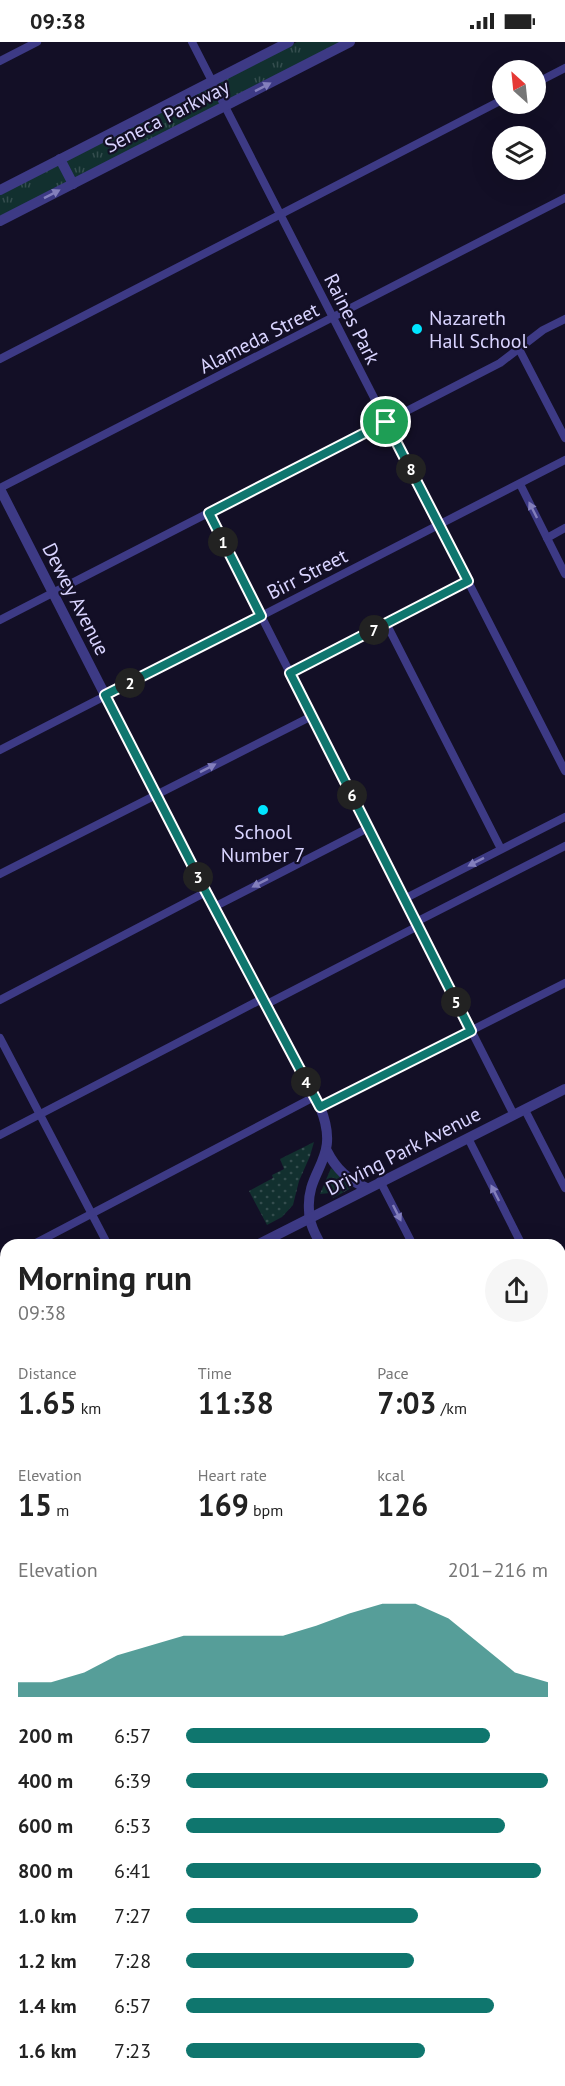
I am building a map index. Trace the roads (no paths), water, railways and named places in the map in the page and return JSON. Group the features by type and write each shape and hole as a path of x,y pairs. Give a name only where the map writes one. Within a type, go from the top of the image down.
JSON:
{"street":[{"path":"0,61 37,42"},
{"name":"Raines Park","path":"192,42 565,771"},
{"name":"Seneca Parkway","path":"0,190 289,42"},
{"name":"Seneca Parkway","path":"0,221 350,42"},
{"path":"546,78 565,68"},
{"path":"0,359 492,105"},
{"path":"60,159 72,184"},
{"name":"Alameda Street","path":"0,488 565,198"},
{"path":"0,620 500,363 543,330 565,319"},
{"path":"519,349 564,432"},
{"name":"Birr Street","path":"0,750 565,460"},
{"path":"520,484 565,574"},
{"name":"Dewey Avenue","path":"0,488 206,892 320,1107 328,1131 327,1151 310,1197 310,1217 319,1239"},
{"path":"209,513 514,1115"},
{"path":"547,538 565,528"},
{"path":"290,673 468,581"},
{"path":"386,623 501,849"},
{"path":"0,874 312,716"},
{"path":"404,899 565,817"},
{"path":"214,907 368,828"},
{"path":"0,1135 417,924 565,846"},
{"path":"0,1000 206,892"},
{"path":"320,1107 565,983"},
{"path":"0,1038 105,1239"},
{"name":"Driving Park Avenue","path":"268,1239 565,1089"},
{"path":"44,1239 314,1097"},
{"path":"525,1110 565,1188"},
{"path":"468,1138 519,1239"},
{"path":"327,1151 338,1170 354,1183 367,1188"},
{"path":"380,1181 410,1239"}],"place":[{"name":"Nazareth Hall School","path":"417,329"},
{"name":"School Number 7","path":"263,810"}]}
